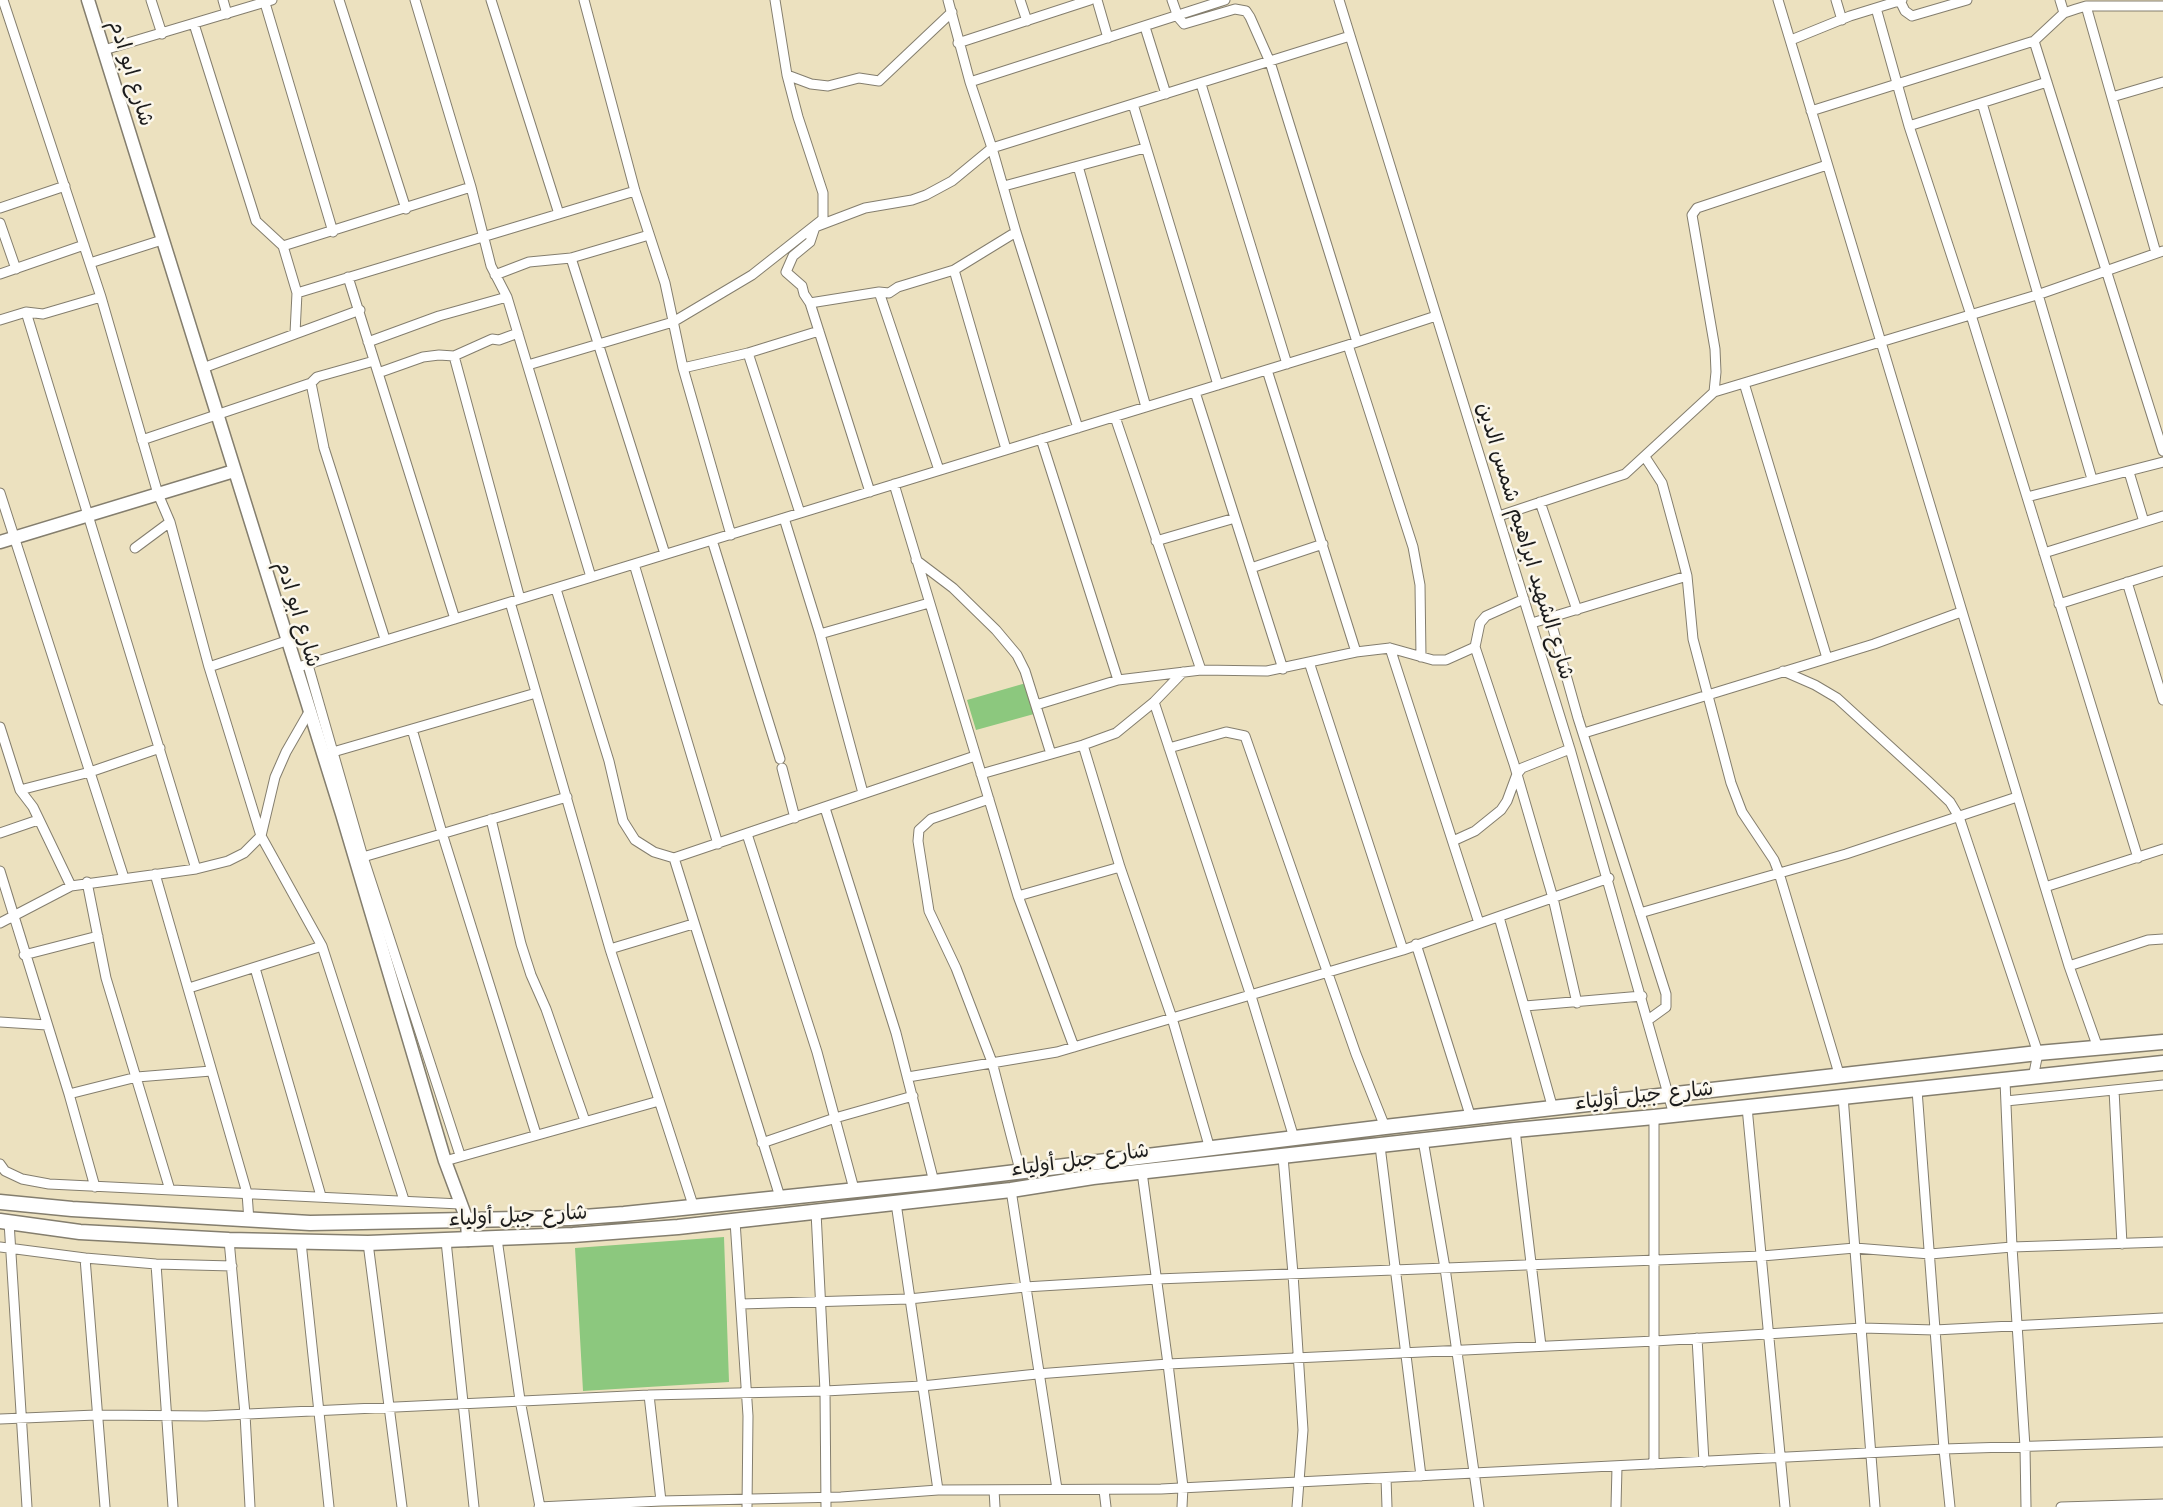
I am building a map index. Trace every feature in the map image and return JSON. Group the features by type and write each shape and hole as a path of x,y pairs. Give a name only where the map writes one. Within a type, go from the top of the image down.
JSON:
{"main road":[{"name":"شارع جبل أولياء","path":"0,1202 249,1221 310,1223 584,1217 934,1182 1385,1127 2038,1053 2163,1042"},
{"name":"شارع جبل أولياء","path":"4,1222 80,1232 229,1240 368,1243 497,1239 652,1229 1011,1190 1423,1140 2163,1063"}],"street":[{"path":"3,0 85,245 158,494 170,522 209,667 261,836 322,946 404,1200"},
{"name":"شارع ابو ادم","path":"88,0 286,641 302,667 309,712 445,1161 467,1220 468,1240"},
{"path":"151,0 162,34"},
{"path":"223,0 227,14"},
{"path":"339,0 406,209"},
{"path":"415,0 471,187 482,237 495,275 507,297 591,577"},
{"path":"491,0 559,214"},
{"path":"584,0 635,191 665,283 683,368 731,534"},
{"path":"528,365 673,322 752,275 824,219 825,201 787,75 775,0"},
{"path":"948,0 958,43 1078,428"},
{"path":"1020,0 1027,21"},
{"path":"958,43 1090,0"},
{"path":"1097,0 1108,38"},
{"path":"1172,0 1178,17 1184,24 1229,10 1246,12 1270,62 1413,547 1420,585 1421,657"},
{"path":"970,82 1225,0"},
{"name":"شارع الشهيد ابراهيم شمس الدين","path":"1339,0 1580,781 1674,1115"},
{"path":"1778,0 2017,797 2069,966 2098,1048"},
{"path":"1836,0 1842,20"},
{"path":"1791,40 1901,1 1905,11 1912,16 1967,0"},
{"path":"2060,0 2064,13"},
{"path":"104,50 269,1 333,232"},
{"path":"1811,111 2034,41 2064,13 2086,6 2163,6"},
{"path":"1499,516 1625,474 1714,392 2040,294 2160,252 2086,6"},
{"path":"1876,8 1896,84 1971,315 2138,858"},
{"path":"787,75 811,84 828,86 859,78 879,81 952,12"},
{"path":"194,24 256,221 283,246 297,293 295,333"},
{"path":"1145,27 1166,94"},
{"path":"870,492 810,303 802,286 786,272 793,256 810,242 815,228 865,208 926,195 952,181 992,148 1350,36"},
{"path":"2034,41 2163,451"},
{"path":"1909,126 2047,82"},
{"path":"2112,97 2163,82"},
{"path":"1201,84 1287,364"},
{"path":"1982,103 2092,479"},
{"path":"1133,104 1218,385"},
{"path":"1004,186 1145,148"},
{"path":"1714,392 1715,349 1692,215 1698,208 1827,165"},
{"path":"1078,166 1146,407"},
{"path":"0,208 65,186"},
{"path":"283,246 471,187"},
{"path":"297,293 635,191"},
{"path":"0,223 16,270"},
{"path":"810,303 879,292 890,293 898,287 954,270 1016,232"},
{"path":"495,275 529,262 570,258 649,235"},
{"path":"90,263 162,240"},
{"path":"0,274 85,245"},
{"path":"570,258 665,554"},
{"path":"954,270 1006,449"},
{"path":"348,278 455,619"},
{"path":"879,292 939,471"},
{"path":"0,320 26,312 43,314 101,297"},
{"path":"368,342 439,316 507,297"},
{"path":"203,369 360,310"},
{"path":"26,312 196,869"},
{"path":"460,1155 363,857 333,752 302,667 385,639 556,589 1436,316"},
{"path":"683,368 748,353 819,331"},
{"path":"378,373 423,357 454,356 492,339 499,340 518,333"},
{"path":"748,353 800,513"},
{"path":"454,356 536,693 610,949 693,1205"},
{"path":"142,440 311,383 317,377 374,361"},
{"path":"1267,370 1356,652"},
{"path":"311,383 324,448 385,639"},
{"path":"1744,383 1827,658"},
{"path":"1195,392 1283,669"},
{"path":"1115,417 1201,670"},
{"path":"1041,439 1118,680"},
{"path":"1645,457 1662,483 1686,576 1689,618 1736,799 1774,860 1779,873 1840,1077"},
{"path":"2027,498 2163,462"},
{"path":"0,542 234,471"},
{"path":"2129,472 2144,522"},
{"path":"894,484 1018,896 1074,1047"},
{"path":"0,493 124,878"},
{"path":"1540,502 1577,610"},
{"path":"2044,553 2163,516"},
{"path":"784,518 820,634 863,793"},
{"path":"1156,541 1235,518"},
{"path":"135,548 170,522"},
{"path":"712,540 795,818"},
{"path":"1251,568 1323,544"},
{"path":"916,560 953,588 1007,641 1026,671 1051,754"},
{"path":"634,564 718,844"},
{"path":"2059,604 2163,571"},
{"path":"1532,624 1686,576"},
{"path":"2127,582 2163,700"},
{"path":"556,589 609,761 623,821 635,840 644,847 674,858 975,756"},
{"path":"1524,599 1486,616 1480,623 1475,647 1517,774 1553,898 1577,1003"},
{"path":"820,634 929,603"},
{"path":"1584,733 1874,644 1961,612"},
{"path":"1550,618 1668,1003 1648,1020"},
{"path":"209,667 286,641"},
{"path":"1036,705 1118,680 1201,670 1243,672 1283,669 1356,652 1390,648 1433,660 1446,660 1475,647"},
{"path":"1390,648 1479,923"},
{"path":"1309,662 1403,950"},
{"path":"1783,671 1837,698 1950,802 1959,817 2038,1053 2033,1078"},
{"path":"981,774 1083,745 1115,733 1154,702 1183,672"},
{"path":"333,752 536,693"},
{"path":"1154,702 1251,996 1294,1138"},
{"path":"0,923 71,886 196,869 228,861 244,853 261,836 275,777 309,712"},
{"path":"0,727 20,790 33,807 71,886"},
{"path":"412,729 536,1134"},
{"path":"1169,748 1226,732 1245,736 1356,1054 1385,1127"},
{"path":"1083,745 1120,867 1172,1018 1210,1149"},
{"path":"20,790 90,772 160,748"},
{"path":"1453,841 1475,831 1501,810 1507,802 1517,774 1527,764 1570,749"},
{"path":"1580,781 1598,776"},
{"path":"363,857 567,797"},
{"path":"1640,913 1846,854 2017,797"},
{"path":"989,799 931,819 919,830 918,841 929,911 956,968 992,1062 1020,1170"},
{"path":"825,808 908,1077 934,1182"},
{"path":"491,819 521,944 531,975 547,1009 584,1121"},
{"path":"0,833 38,820"},
{"path":"747,834 817,1052 854,1189"},
{"path":"2045,887 2163,849"},
{"path":"674,858 780,1197"},
{"path":"1018,896 1120,867"},
{"path":"0,871 69,1094 94,1187"},
{"path":"155,874 247,1194 249,1221"},
{"path":"908,1077 1057,1052 1403,950 1609,878"},
{"path":"87,882 106,978 170,1190"},
{"path":"1499,917 1553,1108"},
{"path":"610,949 693,924"},
{"path":"24,955 98,936"},
{"path":"2069,966 2148,940 2163,939"},
{"path":"1416,944 1471,1118"},
{"path":"189,988 322,946"},
{"path":"255,968 321,1196"},
{"path":"1525,1006 1642,996"},
{"path":"0,1022 47,1025"},
{"path":"69,1094 137,1077 211,1071"},
{"path":"2072,1073 2074,1094"},
{"path":"2005,1081 2026,1507"},
{"path":"2006,1101 2163,1085"},
{"path":"1917,1090 1950,1507"},
{"path":"2114,1090 2122,1244"},
{"path":"762,1143 835,1118 913,1096"},
{"path":"1843,1096 1875,1507"},
{"path":"445,1161 659,1101"},
{"path":"1747,1107 1785,1507"},
{"path":"1654,1117 1654,1464"},
{"path":"1515,1130 1541,1346"},
{"path":"1423,1140 1445,1268 1479,1507"},
{"path":"1380,1146 1421,1476"},
{"path":"1283,1157 1303,1430 1297,1507"},
{"path":"0,1164 11,1174 30,1181 94,1187 460,1204"},
{"path":"1142,1172 1183,1488 1182,1507"},
{"path":"1011,1190 1056,1489"},
{"path":"896,1203 938,1490"},
{"path":"816,1212 825,1391 826,1502"},
{"path":"735,1221 747,1392 747,1503"},
{"path":"4,1222 11,1248 27,1507"},
{"path":"497,1239 520,1400 539,1507 661,1501 693,1504 826,1502 851,1496 938,1490 1183,1488 1944,1449 2163,1442"},
{"path":"229,1240 245,1414 250,1507"},
{"path":"446,1241 474,1507"},
{"path":"302,1242 329,1507"},
{"path":"741,1304 909,1299 1025,1287 1157,1279 1762,1256 1855,1248 1930,1254 2012,1247 2163,1242"},
{"path":"368,1243 402,1507"},
{"path":"0,1247 156,1264 232,1266"},
{"path":"85,1258 105,1507"},
{"path":"156,1264 173,1507"},
{"path":"0,1419 245,1414 465,1402 825,1391 922,1386 1168,1364 1655,1341 1862,1328 1935,1330 2163,1318"},
{"path":"1697,1338 1704,1462"},
{"path":"649,1395 661,1501"},
{"path":"1616,1507 1617,1467"},
{"path":"1386,1478 1387,1507"},
{"path":"993,1490 995,1507"},
{"path":"1104,1490 1106,1507"},
{"path":"851,1496 854,1507"},
{"path":"2062,1507 2163,1504"}],"green space":[{"path":"1026,683 1034,714 976,730 967,700"},
{"path":"724,1237 729,1382 583,1391 575,1248"}]}
